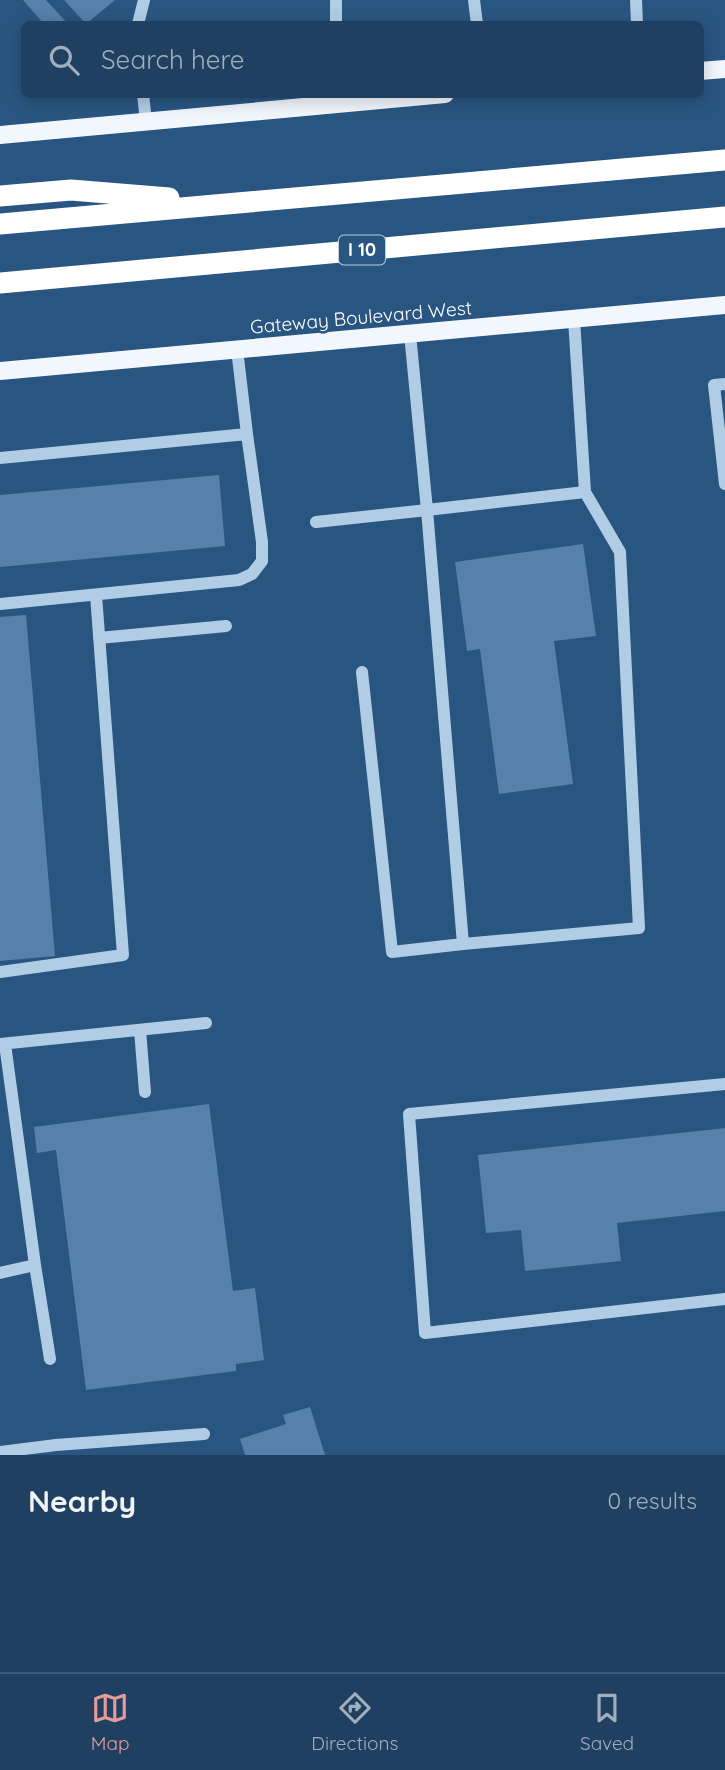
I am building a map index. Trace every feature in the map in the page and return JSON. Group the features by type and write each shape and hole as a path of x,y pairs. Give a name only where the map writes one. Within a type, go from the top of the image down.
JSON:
{"highway":[{"path":"0,224 725,160"},
{"path":"0,196 71,190 223,203"},
{"name":"I 10","path":"0,283 725,217"}],"main road":[{"path":"704,71 725,69"},
{"path":"0,135 361,98"},
{"name":"Gateway Boulevard West","path":"0,371 725,305"}],"lane":[{"path":"139,21 144,0"},
{"path":"335,0 336,21"},
{"path":"474,0 477,21"},
{"path":"636,0 637,21"},
{"path":"143,98 146,122"},
{"path":"362,672 392,952 639,928 620,552 585,492 574,319"},
{"path":"410,334 463,944"},
{"path":"0,604 239,580 252,574 262,561 262,542 237,349"},
{"path":"725,384 714,385 725,484"},
{"path":"0,458 247,434"},
{"path":"317,523 585,492"},
{"path":"0,972 123,955 96,595"},
{"path":"99,638 226,626"},
{"path":"50,1359 3,1044 206,1023"},
{"path":"140,1030 145,1091"},
{"path":"725,1084 409,1114 425,1333 725,1299"},
{"path":"0,1273 35,1265"},
{"path":"0,1451 204,1434"}],"building":[{"path":"23,0 46,0 65,21 41,21"},
{"path":"64,0 115,0 90,21 83,21"},
{"path":"219,475 225,546 0,567 0,495"},
{"path":"583,544 596,636 554,641 573,784 499,794 480,649 467,651 455,562"},
{"path":"26,615 55,956 0,961 0,617"},
{"path":"209,1104 233,1291 255,1288 264,1360 236,1364 236,1371 86,1390 56,1150 37,1153 34,1127"},
{"path":"725,1128 725,1211 617,1223 621,1261 525,1271 521,1230 486,1233 478,1155"},
{"path":"310,1407 325,1455 245,1455 240,1439 286,1424 283,1415"}]}
